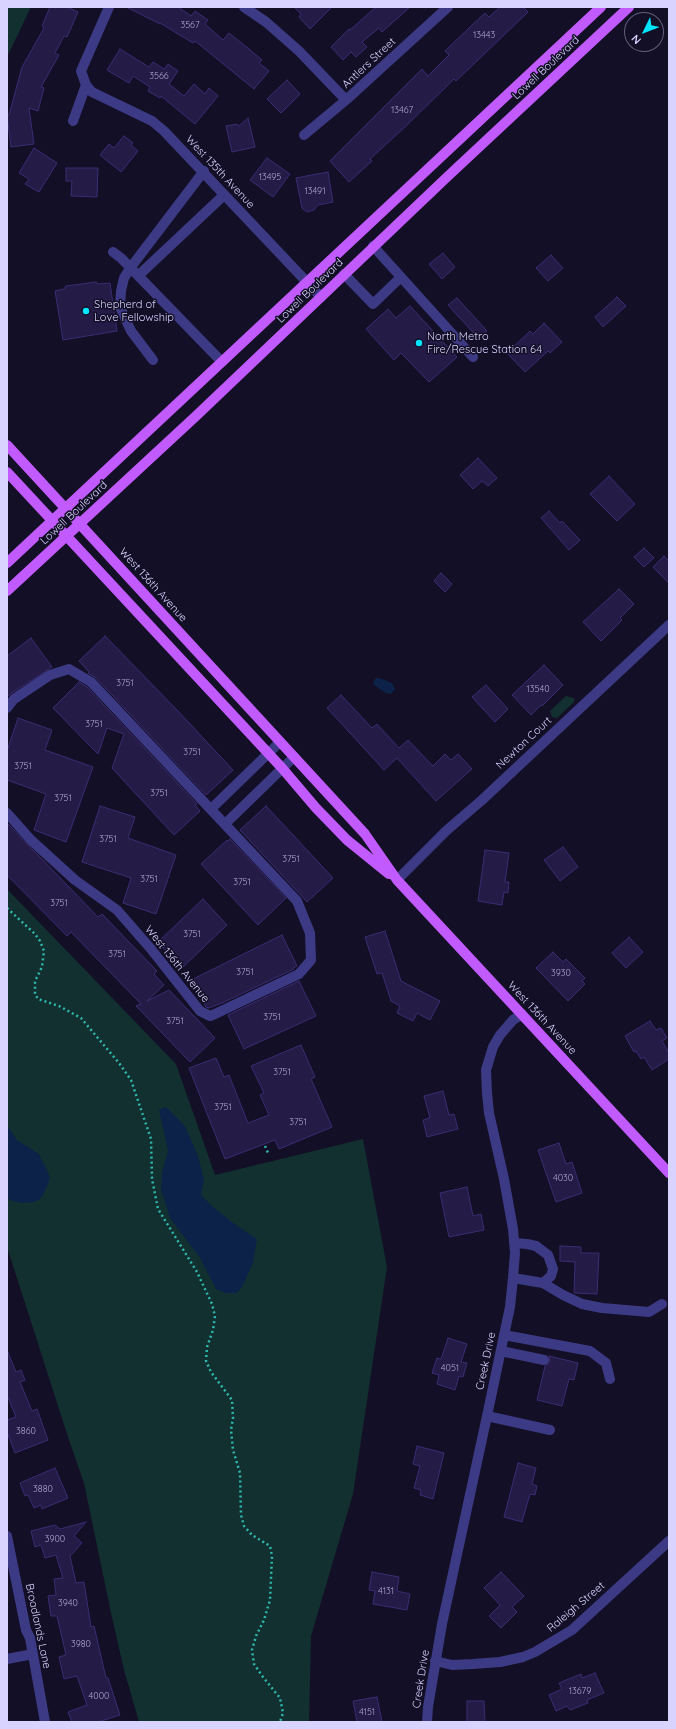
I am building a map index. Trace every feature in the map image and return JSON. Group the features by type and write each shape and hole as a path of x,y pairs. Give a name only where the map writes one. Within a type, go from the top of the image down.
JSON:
{"main road":[{"name":"Lowell Boulevard","path":"7,563 601,7"},
{"name":"Lowell Boulevard","path":"7,591 629,7"},
{"name":"West 136th Avenue","path":"7,445 365,834 397,880 669,1173"},
{"name":"West 136th Avenue","path":"7,472 347,840 397,880"}],"street":[{"path":"73,121 86,85 81,71 109,7"},
{"path":"244,7 266,22 299,51 346,100"},
{"name":"Antlers Street","path":"304,136 346,100 448,7"},
{"name":"West 135th Avenue","path":"86,85 92,92 152,121 164,131 204,171 224,195 321,297"},
{"path":"153,360 131,331 120,307 124,278 204,171"},
{"path":"139,276 224,195"},
{"path":"373,246 472,357"},
{"path":"113,252 131,267 222,362"},
{"path":"344,274 373,304 401,277"},
{"name":"Newton Court","path":"397,880 446,831 482,800 669,625"},
{"name":"West 136th Avenue","path":"7,708 14,699 50,675 69,669 91,682 297,901 310,933 312,960 299,974 210,1016 200,1012 148,946 117,910 75,880 31,840 7,814"},
{"path":"211,809 280,742"},
{"path":"225,824 294,756"},
{"name":"Creek Drive","path":"427,1722 435,1661 442,1624 501,1351 513,1278 513,1229 490,1113 486,1070 493,1048 500,1035 513,1020 522,1014"},
{"path":"514,1243 536,1246 548,1255 553,1269 551,1276 543,1283"},
{"path":"513,1278 543,1283 563,1296 582,1304 602,1308 649,1312 662,1304"},
{"path":"504,1335 590,1351 606,1363 610,1379"},
{"path":"501,1351 544,1360"},
{"path":"487,1416 550,1430"},
{"name":"Broadlands Lane","path":"7,1536 26,1630 30,1638 45,1722"},
{"name":"Raleigh Street","path":"435,1661 452,1665 500,1662 536,1652 572,1630 669,1541"},
{"path":"7,1659 33,1654"}],"path":[{"path":"7,908 35,934 44,951 42,967 35,981 35,994 38,999 59,1006 81,1018 131,1080 151,1139 152,1179 158,1209 197,1272 212,1304 215,1316 214,1330 207,1347 206,1361 210,1372 232,1400 233,1418 231,1430 233,1450 240,1473 241,1515 244,1526 252,1534 270,1546 272,1556 270,1600 252,1650 254,1664 280,1698 282,1712 280,1722"},
{"path":"265,1146 268,1153"}],"green space":[{"path":"7,7 31,7 7,57"},
{"path":"566,696 574,698 574,702 557,718 552,717 550,711"},
{"path":"7,889 176,1064 215,1175 363,1139 387,1267 353,1494 311,1636 309,1722 139,1722 124,1670 84,1483 7,1247"}],"water":[{"path":"376,678 392,683 395,689 391,694 386,693 374,685 373,682"},
{"path":"166,1107 185,1126 198,1156 204,1180 201,1195 233,1223 257,1239 253,1263 242,1287 237,1293 225,1293 216,1289 200,1258 170,1218 161,1189 162,1172 168,1151 159,1110"},
{"path":"7,1125 17,1140 39,1154 50,1178 43,1195 40,1199 34,1202 22,1203 12,1201 7,1198"}],"building":[{"path":"50,7 67,7 78,12 67,37 64,36 55,53 59,55 41,87 44,88 38,111 29,108 34,144 11,147 7,115 9,115 22,67 44,28 42,26"},
{"path":"126,7 178,7 191,16 195,11 208,20 205,24 223,40 229,33 262,60 259,63 269,71 254,89 195,41 193,43 160,23"},
{"path":"294,7 332,7 310,29 299,17 301,14"},
{"path":"376,7 410,7 382,32 379,28 362,42 367,47 356,57 351,52 343,60 331,47 349,29 350,30"},
{"path":"500,7 523,7 528,12 456,81 454,79 370,159 372,161 349,182 330,161 422,69 428,76 449,55 445,51 470,27 485,13 489,17"},
{"path":"120,49 149,67 153,62 164,69 168,64 178,71 169,84 184,96 194,84 205,94 209,88 218,96 195,124 161,96 160,98 148,91 150,87 133,76 129,83 107,70"},
{"path":"287,80 300,94 281,113 267,99"},
{"path":"248,118 255,147 232,152 226,126 237,124 239,126"},
{"path":"124,136 133,143 131,145 138,151 121,172 100,155 109,144 114,148"},
{"path":"34,148 57,163 39,192 25,184 29,179 19,173"},
{"path":"267,158 290,174 273,197 250,180"},
{"path":"66,168 98,168 97,197 71,196 72,181 66,181"},
{"path":"328,172 333,202 318,205 314,210 307,212 302,208 296,178"},
{"path":"443,253 455,267 442,279 429,264"},
{"path":"551,255 563,268 548,281 536,268"},
{"name":"Shepherd of Love Fellowship","path":"96,282 98,284 110,283 117,331 63,340 55,291 64,289 66,286"},
{"path":"617,297 626,306 603,327 595,317"},
{"path":"457,298 487,331 479,339 448,305"},
{"name":"North Metro Fire/Rescue Station 64","path":"410,306 457,357 429,382 401,353 394,360 366,329 388,309 396,318"},
{"path":"544,323 562,342 550,353 548,351 525,372 507,353 530,331 533,334"},
{"path":"478,458 497,478 488,486 482,481 473,489 460,475"},
{"path":"609,476 635,504 617,521 590,494"},
{"path":"549,511 560,523 562,521 580,540 569,550 541,518"},
{"path":"644,548 654,558 644,567 634,557"},
{"path":"664,556 669,561 669,583 653,567"},
{"path":"441,573 452,584 445,592 434,581"},
{"path":"619,589 634,604 620,618 622,620 601,641 583,622"},
{"path":"105,636 233,770 206,795 96,678 88,673 89,672 79,661"},
{"path":"31,638 52,667 7,697 7,656"},
{"path":"544,665 563,685 531,715 512,695"},
{"path":"79,682 87,687 197,804 195,805 200,811 174,835 112,768 124,734 107,728 98,754 53,708"},
{"path":"486,685 508,709 495,722 472,697"},
{"path":"341,695 372,728 377,724 399,748 408,740 433,766 445,754 451,760 458,754 472,769 436,801 397,758 384,770 327,708"},
{"path":"18,718 52,730 45,750 93,767 66,842 34,830 46,794 7,780 7,751"},
{"path":"100,806 135,817 128,838 176,855 156,914 123,903 131,878 82,862"},
{"path":"266,806 333,878 307,902 240,830"},
{"path":"7,823 98,917 102,914 157,971 154,974 164,985 147,1001 169,990 215,1038 190,1062 136,1006 141,1004 71,932 67,936 7,875"},
{"path":"230,839 286,898 258,925 201,864 227,840 228,841"},
{"path":"563,847 578,867 560,881 544,860"},
{"path":"485,850 509,853 505,882 509,882 508,893 504,892 502,905 478,901"},
{"path":"203,899 227,925 182,968 158,942"},
{"path":"385,931 401,981 440,1001 430,1020 417,1013 413,1021 397,1013 400,1006 391,1001 382,973 377,974 365,937"},
{"path":"282,935 297,966 293,968 294,969 222,1003 209,1008 206,1007 193,979"},
{"path":"629,937 643,952 626,968 612,953"},
{"path":"553,952 563,962 566,959 585,978 582,981 585,984 568,1001 536,968"},
{"path":"299,981 316,1016 244,1049 228,1015"},
{"path":"650,1021 656,1030 661,1028 667,1038 662,1041 669,1053 669,1059 652,1070 644,1057 641,1059 636,1051 634,1052 625,1036"},
{"path":"301,1045 315,1077 311,1079 332,1127 279,1149 275,1140 225,1159 189,1068 216,1058 224,1077 229,1075 248,1123 269,1115 260,1095 264,1093 251,1066"},
{"path":"443,1091 449,1115 454,1114 458,1129 427,1137 423,1120 430,1118 424,1096"},
{"path":"559,1143 566,1164 572,1162 582,1193 556,1202 538,1150"},
{"path":"467,1187 473,1216 481,1214 484,1230 449,1237 440,1193"},
{"path":"560,1246 581,1247 581,1253 599,1253 597,1294 574,1293 575,1262 560,1261"},
{"path":"448,1338 467,1344 461,1362 467,1363 463,1377 459,1376 455,1390 437,1384 439,1375 432,1373 437,1358 441,1359"},
{"path":"7,1350 16,1372 21,1370 25,1380 20,1382 32,1411 37,1409 48,1440 15,1453 7,1432 7,1420 16,1417 7,1395"},
{"path":"549,1356 578,1363 574,1380 569,1379 562,1406 537,1400 545,1366 550,1362"},
{"path":"417,1446 444,1453 433,1499 420,1495 421,1490 414,1488 420,1466 413,1464"},
{"path":"518,1463 536,1468 532,1484 537,1486 535,1495 530,1494 522,1522 504,1517"},
{"path":"55,1468 68,1498 42,1509 41,1505 34,1508 28,1495 25,1496 20,1483"},
{"path":"86,1522 74,1536 82,1543 70,1556 76,1583 84,1582 91,1627 94,1626 106,1678 108,1678 120,1715 98,1722 72,1722 68,1712 87,1705 77,1676 64,1679 59,1657 66,1655 57,1616 51,1616 48,1596 56,1595 54,1579 63,1578 56,1555 45,1558 41,1545 35,1547 31,1531 55,1525 60,1529"},
{"path":"372,1572 399,1577 397,1591 410,1594 407,1610 373,1604 375,1591 369,1590"},
{"path":"501,1572 524,1596 512,1607 517,1612 501,1628 489,1616 500,1605 484,1588"},
{"path":"595,1673 604,1693 587,1700 588,1703 570,1710 567,1706 556,1711 549,1695 562,1689 559,1683 581,1674 582,1678"},
{"path":"377,1697 382,1722 357,1722 353,1701"},
{"path":"467,1701 484,1701 485,1722 467,1722"}],"place":[{"name":"Shepherd of Love Fellowship","path":"86,311"},
{"name":"North Metro Fire/Rescue Station 64","path":"419,343"}]}
